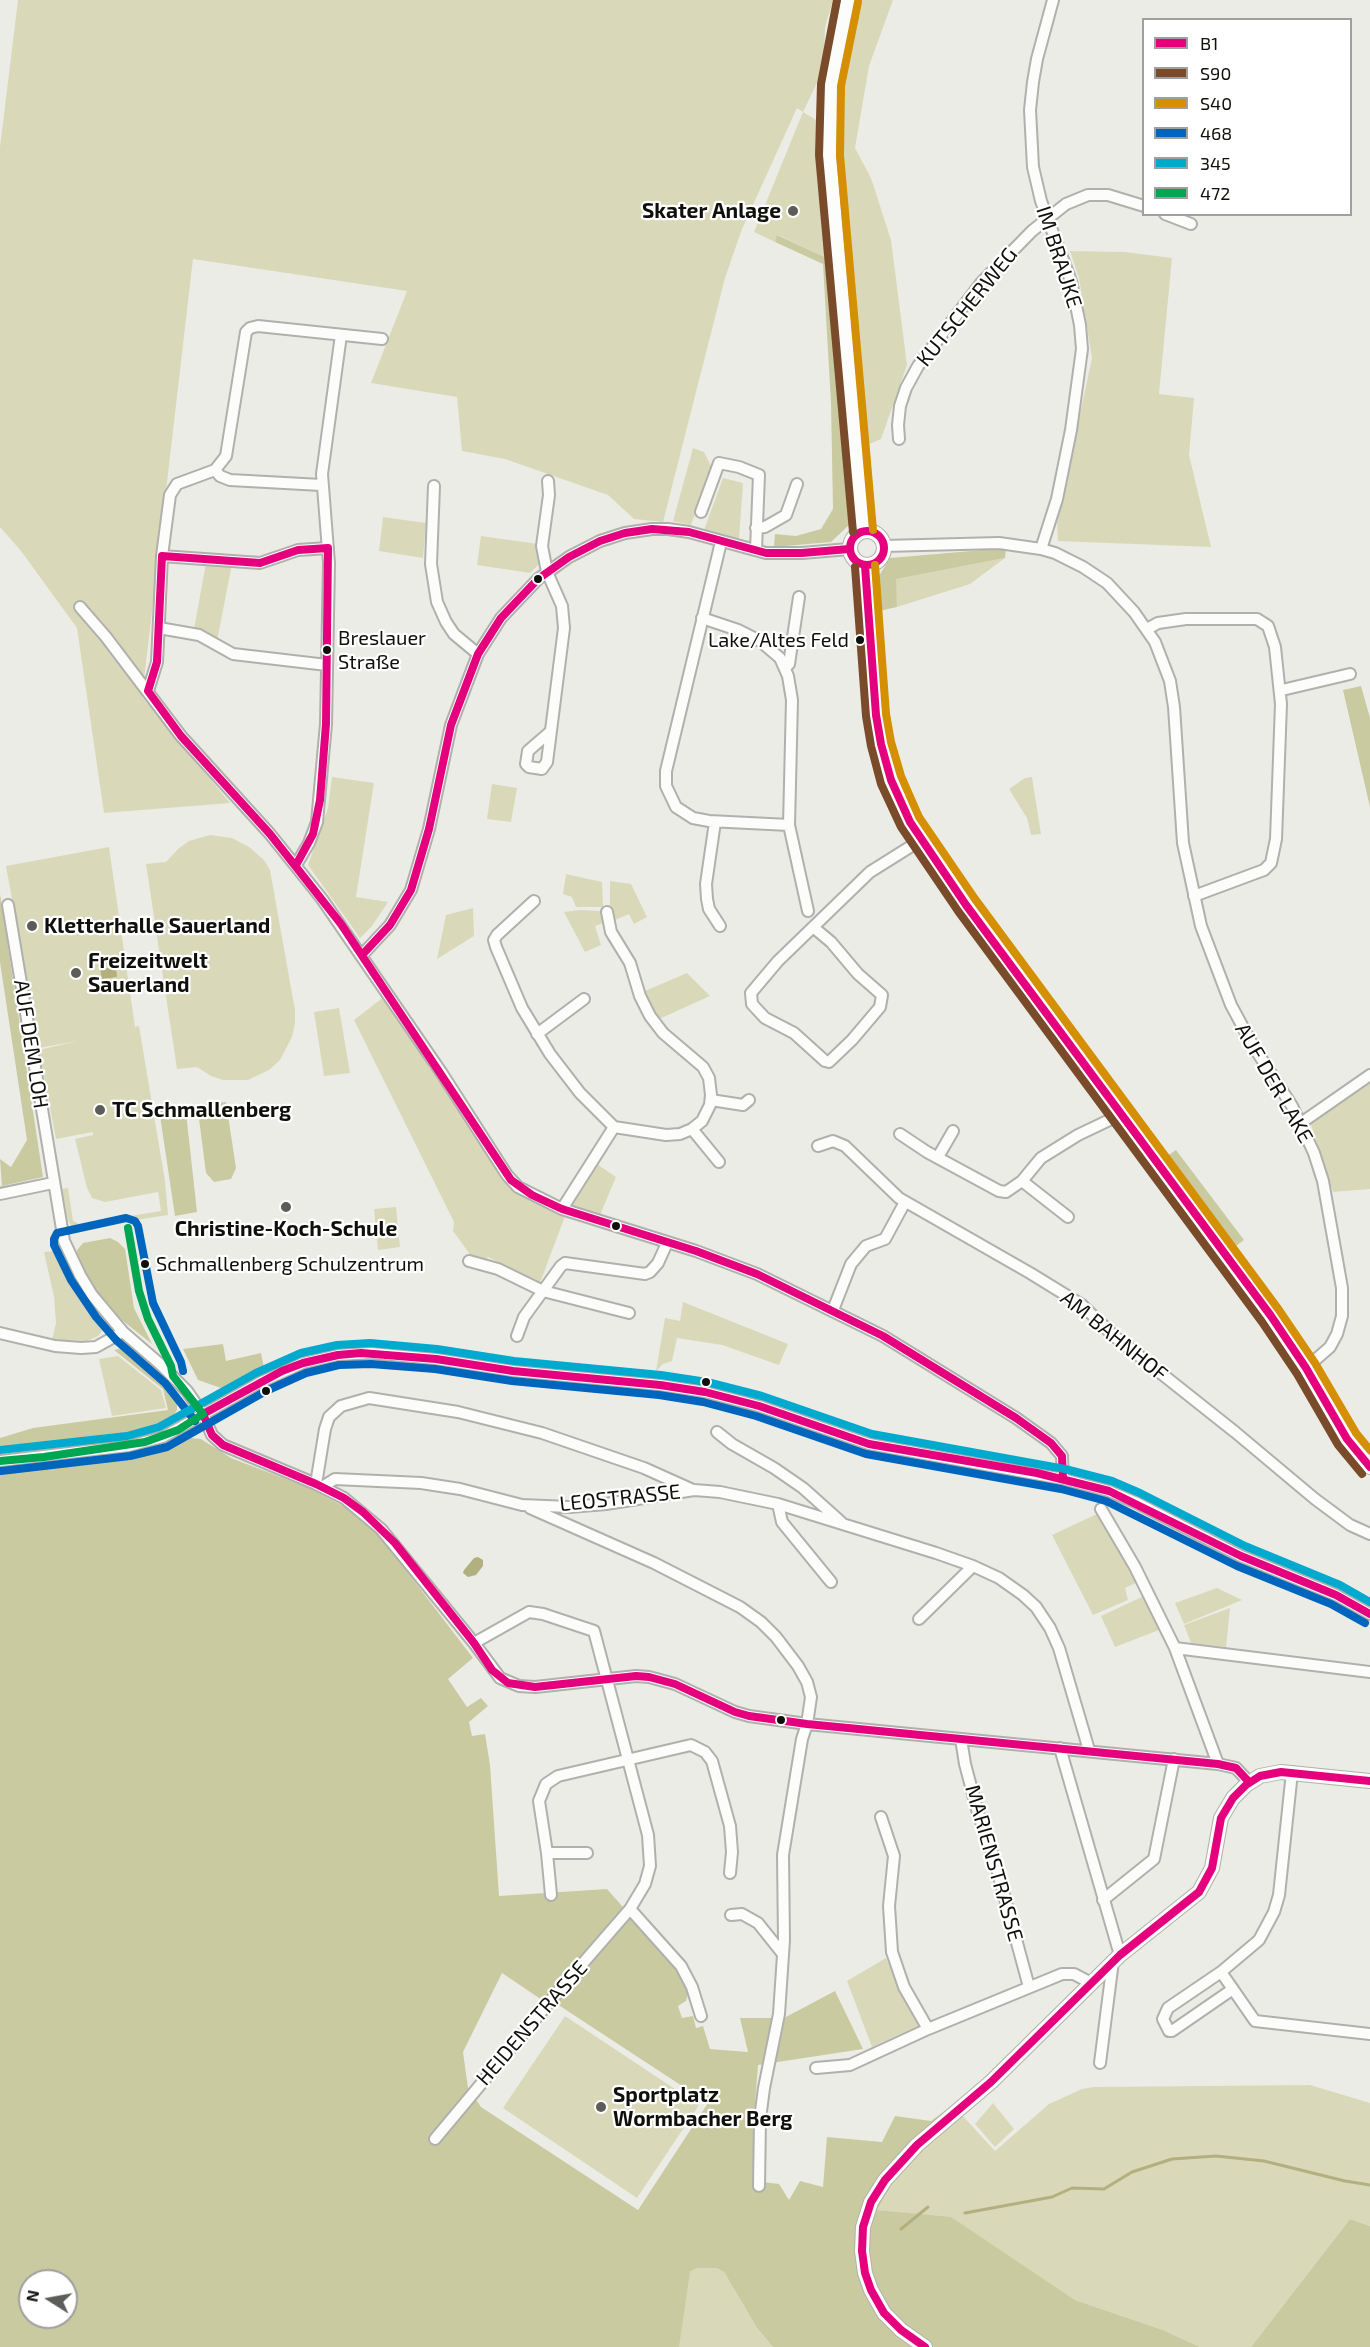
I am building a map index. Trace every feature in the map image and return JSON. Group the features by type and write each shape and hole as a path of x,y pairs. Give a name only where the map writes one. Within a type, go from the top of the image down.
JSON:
{"main road":[{"path":"848,0 833,68 828,147 863,531"},
{"path":"869,530 879,536 884,546 881,558 865,566 856,562 849,549 854,535 869,530"},
{"path":"865,566 880,744 896,794 921,840 966,905 1271,1316 1306,1368 1347,1439 1370,1467"},
{"path":"925,2347 901,2330 884,2313 867,2282 862,2245 868,2210 880,2187 904,2157 974,2098 1117,1958 1188,1902 1205,1885 1212,1868 1221,1818 1233,1797 1249,1782 1272,1772 1292,1772 1370,1781"}],"street":[{"name":"IM BRAUKE","path":"1041,549 1056,499 1071,430 1082,349 1075,297 1059,245 1041,201 1033,167 1030,110 1037,59 1053,0"},
{"name":"KUTSCHERWEG","path":"899,439 898,425 903,398 926,353 981,283 1018,243 1048,217 1073,200 1095,194 1119,197 1142,206"},
{"path":"1170,216 1191,224"},
{"path":"148,692 156,668 162,556 170,495 172,489 185,480 215,470 224,461 229,450 244,338 250,328 382,339"},
{"path":"296,865 309,843 317,822 326,724 328,548 321,485 341,335"},
{"path":"701,512 719,463 739,467 759,475 756,550"},
{"path":"215,470 220,476 230,480 321,485"},
{"path":"548,482 549,495 542,546 547,572 562,606 564,628 550,732"},
{"path":"756,528 786,515 797,484"},
{"path":"434,486 431,564 437,602 454,633 478,654"},
{"path":"362,955 390,925 411,890 429,829 451,725 478,654 488,635 513,603 547,572 569,557 600,541 625,533 668,529 689,532 766,553 849,549"},
{"path":"721,542 666,780 669,794 676,807 693,818 715,822 789,825"},
{"name":"AUF DER LAKE","path":"884,546 999,543 1041,549 1069,560 1107,583 1148,629 1166,669 1174,707 1183,843 1201,926 1231,1005 1301,1123 1323,1181 1342,1299 1340,1326 1334,1341 1306,1368"},
{"path":"162,556 260,563 298,550 328,548"},
{"path":"785,668 789,664 800,597"},
{"path":"80,607 106,637 181,736 296,865 362,955 511,1180 532,1195 562,1209 696,1251 757,1274 883,1336 1016,1418 1052,1443 1062,1456 1063,1479"},
{"path":"702,618 738,630 760,641 773,651 785,668 792,700 789,825 808,911"},
{"path":"1148,629 1158,623 1186,619 1247,618 1263,622 1271,632 1275,647 1282,690 1276,839 1271,863 1264,870 1194,896"},
{"path":"159,628 199,635 233,654 327,665"},
{"path":"1282,690 1350,674"},
{"path":"715,822 706,899 709,909 720,926"},
{"path":"813,927 831,942 858,974 882,995 880,1007 831,1062 825,1061 788,1029 770,1022 752,1004 750,993 760,980 813,927 870,872 921,840"},
{"path":"534,902 497,934 494,940 522,1008 537,1034 580,1093 614,1127 666,1135 680,1134 692,1129 702,1120 711,1100 710,1082 703,1067 663,1033 650,1016 640,996 630,963 611,932 607,912"},
{"name":"AUF DEM LOH","path":"8,905 64,1241 92,1295 123,1332 173,1376 203,1414 212,1435 223,1445 319,1486 354,1505 381,1529 474,1643 492,1670 508,1683 535,1687 636,1676 661,1679 749,1716 807,1724 1218,1764"},
{"path":"537,1034 584,999"},
{"path":"1301,1123 1370,1075"},
{"path":"711,1100 743,1105 749,1100"},
{"path":"900,1134 999,1191 1011,1191 1041,1158 1078,1135 1122,1114"},
{"path":"562,1209 614,1127"},
{"path":"692,1129 719,1162"},
{"path":"938,1157 953,1131"},
{"name":"AM BAHNHOF","path":"818,1146 833,1140 845,1146 905,1202 1082,1305 1121,1342 1315,1499 1350,1525 1370,1534"},
{"path":"1022,1181 1068,1217"},
{"path":"0,1194 53,1183"},
{"path":"833,1310 851,1264 866,1246 885,1239 905,1202"},
{"path":"517,1336 524,1317 565,1263 640,1274 650,1272 664,1254 667,1243"},
{"path":"470,1261 498,1269 543,1291 629,1312"},
{"path":"0,1332 55,1346 81,1348 96,1347 123,1332"},
{"path":"0,1461 145,1442 178,1430 282,1371 303,1363 338,1355 382,1354 705,1392 759,1406 869,1444 1063,1479 1109,1491 1211,1542 1336,1595 1370,1614"},
{"path":"319,1486 325,1429 329,1417 341,1406 369,1398 438,1407 542,1432 644,1468 694,1490"},
{"path":"717,1432 732,1444 803,1488 843,1524"},
{"name":"LEOSTRASSE","path":"319,1486 335,1479 421,1483 460,1489 522,1505 569,1507 694,1490 751,1497 778,1504 973,1566 999,1578 1023,1595 1036,1607 1050,1628 1063,1660 1089,1750"},
{"path":"778,1504 782,1522 831,1582"},
{"path":"522,1505 654,1563 691,1584 716,1593 761,1622 793,1659 807,1682 811,1697 783,1855 783,1953 779,2014 765,2075 759,2186"},
{"path":"1101,1509 1135,1567 1174,1648 1218,1764 1236,1768 1249,1782"},
{"path":"919,1619 973,1566"},
{"name":"HEIDENSTRASSE","path":"435,2139 556,1993 630,1909 645,1884 650,1866 648,1835 626,1759 594,1631 543,1614 529,1612 474,1643"},
{"path":"1174,1648 1370,1672"},
{"name":"MARIENSTRASSE","path":"961,1739 978,1813 994,1858 1029,1987"},
{"path":"551,1895 539,1802 546,1784 558,1776 684,1745 698,1747 712,1761 728,1816 732,1839 730,1873"},
{"path":"1060,1748 1117,1958 1100,2063"},
{"path":"1103,1900 1154,1859 1174,1760"},
{"path":"1233,1989 1169,2031 1162,2019 1168,2008 1221,1972 1259,1940 1274,1912 1279,1895 1292,1772"},
{"path":"881,1817 894,1856 889,1906 892,1952 904,1987 928,2029"},
{"path":"547,1853 587,1853"},
{"path":"630,1909 681,1966 692,1987 700,2016"},
{"path":"731,1915 742,1914 758,1923 783,1953"},
{"path":"1221,1972 1253,2019 1258,2022 1370,2034"},
{"path":"816,2068 850,2065 928,2029 1067,1973 1091,1983"}],"green space":[{"path":"18,0 833,0 825,27 824,68 803,112 797,108 742,229 725,278 663,522 634,519 608,495 505,459 462,451 457,397 371,383 407,291 193,259 142,697 230,803 104,813 77,628 21,551 0,527 0,147"},
{"path":"856,0 893,0 869,66 855,148 871,178 891,240 907,365 881,439 867,445 835,146 838,92"},
{"path":"803,112 816,120 821,135 829,259 778,235 775,242 754,232"},
{"path":"777,235 829,259 849,525 831,542 774,547 775,534 796,536 821,529 833,509 831,403 823,264 775,242"},
{"path":"1070,251 1125,252 1172,258 1159,394 1194,398 1189,455 1211,547 1058,541 1057,522 1092,358 1079,278"},
{"path":"693,448 704,452 712,468 691,525 673,521"},
{"path":"723,478 743,483 739,539 704,530"},
{"path":"383,517 426,523 423,558 379,551"},
{"path":"481,536 538,544 541,562 530,573 477,565"},
{"path":"1006,548 1005,558 896,579 897,607 875,612 874,584 890,558"},
{"path":"1005,558 970,584 897,607 895,579"},
{"path":"206,563 232,564 217,641 194,629"},
{"path":"1361,686 1370,718 1370,807 1343,690"},
{"path":"332,777 374,783 356,897 388,902 372,926 360,938 308,865 328,808"},
{"path":"1032,777 1041,834 1031,835 1027,818 1009,789 1025,778"},
{"path":"492,784 517,788 511,822 487,819"},
{"path":"210,835 232,838 249,847 264,860 270,870 295,1010 292,1037 280,1060 269,1070 248,1080 223,1080 197,1067 177,1069 146,864 166,862 189,841"},
{"path":"109,847 135,1027 139,1026 165,1181 168,1215 78,1229 72,1227 68,1220 62,1189 68,1188 73,1221 79,1224 161,1211 158,1192 105,1202 92,1198 87,1188 75,1139 93,1135 93,1132 56,1139 39,1050 77,1041 39,1048 6,866"},
{"path":"566,874 602,882 603,907 576,907 572,897 563,894"},
{"path":"610,881 631,884 647,917 634,924 629,914 615,920 610,907"},
{"path":"0,894 43,1177 2,1186 0,1159 11,1167 27,1140 0,962"},
{"path":"473,908 474,936 437,959 446,915"},
{"path":"601,911 603,923 595,926 601,945 585,952 564,912"},
{"path":"687,973 710,996 657,1020 645,991"},
{"path":"385,996 458,1107 502,1180 534,1203 565,1216 540,1283 488,1257 486,1259 471,1256 453,1231 454,1222 354,1020"},
{"path":"339,1008 350,1073 324,1076 314,1012"},
{"path":"1370,1079 1370,1189 1333,1192 1310,1122"},
{"path":"226,1102 236,1168 231,1179 214,1182 206,1173 198,1111 205,1104"},
{"path":"185,1104 197,1212 175,1216 159,1109"},
{"path":"1176,1150 1244,1240 1232,1249 1164,1158"},
{"path":"597,1164 616,1177 600,1215 571,1205"},
{"path":"396,1207 400,1247 378,1250 374,1209"},
{"path":"110,1238 125,1249 134,1308 152,1344 123,1321 98,1294 78,1262 77,1250 83,1243"},
{"path":"56,1251 84,1300 102,1324 102,1331 98,1336 87,1341 52,1340 56,1323 54,1297 44,1252"},
{"path":"683,1302 788,1344 779,1365 722,1345 677,1338 672,1361 663,1364 656,1371 665,1318 680,1321"},
{"path":"223,1344 226,1361 261,1353 264,1368 221,1388 198,1380 183,1349"},
{"path":"128,1347 163,1375 173,1388 177,1399 177,1410 161,1427 97,1443 0,1451 0,1438 33,1428 168,1410 163,1389 114,1350"},
{"path":"118,1356 161,1390 166,1408 112,1416 99,1359"},
{"path":"161,1427 169,1445 149,1453 0,1469 0,1456 97,1443"},
{"path":"191,1438 201,1439 231,1458 309,1488 366,1518 473,1658 448,1679 467,1707 481,1698 488,1706 469,1722 472,1736 485,1734 490,1765 499,1896 607,1889 676,1967 688,1994 686,2001 678,2006 682,2018 693,2016 696,2028 703,2026 710,2049 748,2052 740,2018 784,2018 835,1991 863,2049 758,2065 754,2117 763,2130 763,2182 779,2184 789,2200 800,2181 823,2187 827,2137 882,2142 895,2116 931,2121 954,2104 961,2114 904,2165 877,2210 951,2217 1075,2300 1163,2330 1200,2347 773,2347 757,2328 724,2272 716,2268 697,2268 690,2272 679,2347 0,2347 0,1469 149,1453","holes":["502,1973 542,2000 560,2006 708,2103 638,2210 481,2107 468,2088 463,2052"]},
{"path":"1099,1513 1138,1582 1125,1588 1128,1600 1093,1615 1052,1535"},
{"path":"1217,1588 1242,1600 1184,1624 1175,1603"},
{"path":"1144,1596 1159,1630 1115,1647 1101,1616"},
{"path":"1230,1608 1226,1647 1191,1643 1184,1625"},
{"path":"886,1958 902,1995 920,2025 872,2047 847,1981"},
{"name":"Sportplatz Wormbacher Berg","path":"565,2016 699,2105 637,2198 503,2108"},
{"path":"1310,2085 1370,2103 1370,2226 1350,2219 1251,2347 1200,2347 1163,2330 1075,2300 951,2218 877,2210 904,2166 961,2114 995,2151 1049,2104 1082,2089"},
{"path":"993,2103 1014,2129 995,2147 975,2124"},
{"path":"1350,2219 1370,2226 1370,2347 1251,2347"},
{"path":"697,2268 716,2268 724,2272 757,2328 773,2347 675,2347 690,2272"}],"shaded area":[{"path":"116,967 117,977 102,979 100,969"},
{"path":"478,1557 483,1560 483,1566 476,1575 468,1577 463,1573 464,1570 474,1558"}],"waterway":[{"path":"965,2213 1052,2197 1072,2188 1104,2189 1132,2172 1172,2159 1216,2156 1264,2161 1370,2185"},
{"path":"901,2229 928,2207"}],"transit line":[{"name":"S90","path":"837,0 821,84 819,155 853,532"},
{"name":"S40","path":"858,2 841,86 840,155 873,530"},
{"name":"B1","path":"362,955 390,925 411,890 429,829 451,725 478,654 501,618 538,579 569,557 600,541 625,533 652,529 689,532 766,553 849,549"},
{"name":"B1","path":"867,531 879,536 884,548 879,560 867,565 855,560 850,548 855,536 867,531"},
{"name":"B1","path":"296,865 313,834 320,800 326,724 328,548 298,550 260,563 162,556 157,662 148,691 181,736 270,834 341,924 511,1180 532,1195 562,1209 696,1251 757,1274 883,1336 1016,1418 1051,1443 1062,1456 1063,1479"},
{"name":"S40","path":"875,565 886,714 901,776 919,817 975,899 1279,1310 1315,1363 1356,1433 1370,1450"},
{"name":"B1","path":"865,566 876,715 881,744 891,780 910,822 966,905 1271,1316 1306,1368 1347,1439 1370,1467"},
{"name":"S90","path":"855,567 866,716 871,746 881,784 901,827 958,911 1262,1322 1297,1374 1338,1445 1362,1474"},
{"name":"468","path":"183,1371 181,1362 153,1303 138,1226 135,1221 126,1218 57,1233 54,1245 71,1280 96,1317 116,1340 165,1383 195,1421"},
{"name":"472","path":"0,1461 145,1442 178,1430 203,1414 173,1376 171,1366 148,1319 139,1291 128,1228"},
{"name":"345","path":"0,1450 127,1436 159,1427 256,1373 301,1353 337,1345 370,1343 437,1349 514,1361 661,1375 707,1382 762,1396 872,1434 1065,1469 1112,1481 1245,1546 1340,1585 1370,1602"},
{"name":"B1","path":"203,1414 282,1371 303,1363 338,1355 361,1353 436,1359 513,1371 660,1385 705,1392 759,1406 869,1444 1037,1473 1109,1491 1241,1556 1336,1595 1370,1614"},
{"name":"468","path":"1,1471 130,1456 167,1447 266,1391 306,1373 339,1365 371,1364 435,1369 512,1381 659,1395 703,1402 756,1416 866,1454 1061,1489 1106,1501 1237,1566 1331,1604 1365,1623"},
{"name":"B1","path":"203,1414 212,1435 223,1445 316,1484 344,1498 363,1512 395,1543 474,1643 492,1670 508,1683 535,1687 636,1676 649,1677 675,1684 735,1712 749,1716 807,1724 1218,1764 1236,1768 1249,1782"},
{"name":"B1","path":"925,2347 901,2330 884,2313 871,2290 865,2273 862,2251 863,2227 871,2202 885,2180 917,2145 991,2082 1120,1955 1199,1892 1212,1868 1221,1818 1233,1798 1246,1785 1260,1776 1281,1772 1370,1781"}],"place":[{"name":"Skater Anlage","path":"793,211"},
{"name":"Lake/Altes Feld","path":"860,640"},
{"name":"Breslauer Straße","path":"327,650"},
{"name":"Kletterhalle Sauerland","path":"32,926"},
{"name":"Freizeitwelt Sauerland","path":"76,973"},
{"name":"TC Schmallenberg","path":"100,1110"},
{"name":"Christine-Koch-Schule","path":"286,1207"},
{"name":"Schmallenberg Schulzentrum","path":"145,1264"},
{"name":"Sportplatz Wormbacher Berg","path":"601,2107"}]}
